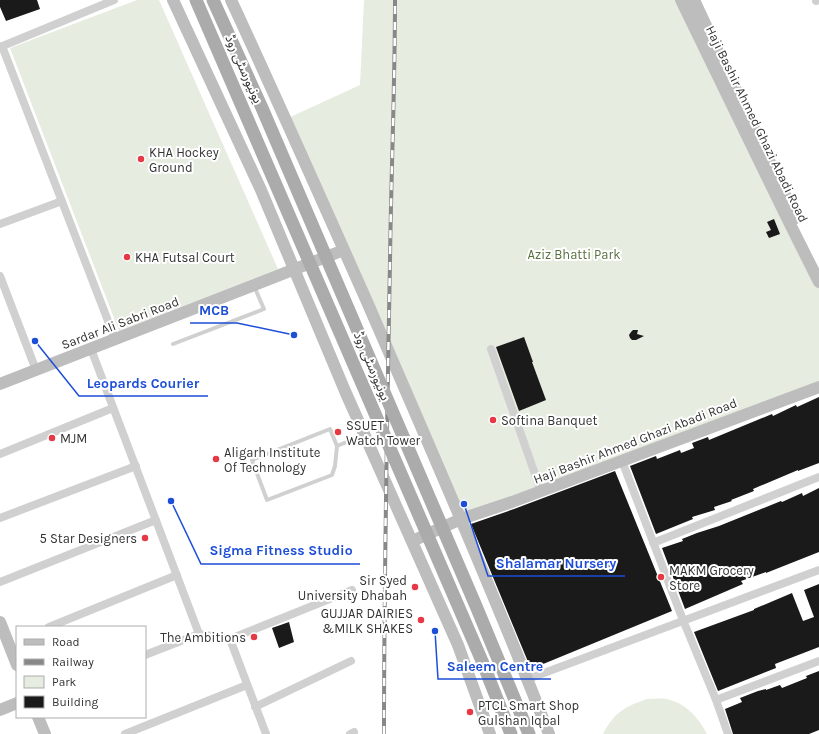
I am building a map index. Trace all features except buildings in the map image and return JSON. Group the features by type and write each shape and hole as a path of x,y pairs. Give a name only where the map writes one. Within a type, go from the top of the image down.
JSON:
{"main road":[{"name":"یونیورسٹی روڈ","path":"196,0 482,660 511,734"},
{"name":"یونیورسٹی روڈ","path":"213,0 262,108 476,606 529,734"}],"street":[{"path":"114,0 1,46 115,339"},
{"path":"173,0 261,190 365,434 458,645 490,734"},
{"path":"231,0 344,250 461,519 528,679 549,734"},
{"name":"Haji Bashir Ahmed Ghazi Abadi Road","path":"681,0 819,282"},
{"name":"Haji Bashir Ahmed Ghazi Abadi Road","path":"694,0 819,265"},
{"path":"0,224 62,201"},
{"name":"Sardar Ali Sabri Road","path":"0,384 344,250"},
{"path":"0,276 36,370"},
{"path":"91,349 199,634"},
{"path":"491,349 541,491"},
{"name":"Haji Bashir Ahmed Ghazi Abadi Road","path":"413,541 461,519 622,462 819,387"},
{"path":"0,454 113,408"},
{"path":"622,462 728,734"},
{"path":"0,518 136,466"},
{"path":"653,542 819,477"},
{"path":"0,582 156,520"},
{"path":"528,679 819,570"},
{"path":"51,626 177,575"},
{"path":"146,655 199,634 230,639 352,590"},
{"path":"0,622 13,642 16,659"},
{"path":"230,639 266,734"},
{"path":"255,706 351,661"},
{"path":"716,700 819,661"},
{"path":"125,734 247,685"},
{"path":"0,710 16,703"},
{"path":"38,718 45,734"}],"lane":[{"path":"173,344 264,309 253,286"},
{"path":"330,428 337,446 335,466 332,474 267,500 252,460 330,428"},
{"path":"337,446 365,434"}],"green space":[{"name":"KHA Hockey Ground","path":"137,0 159,0 278,269 119,331 10,48"},
{"name":"Aziz Bhatti Park","path":"364,0 677,0 819,270 819,386 462,520 286,119 360,85"},
{"path":"647,699 666,699 680,704 691,712 700,722 707,734 603,734 612,720 621,711"}],"railway":[{"path":"384,734 386,498 395,0"}],"place":[{"name":"KHA Hockey Ground","path":"141,159"},
{"name":"KHA Futsal Court","path":"127,257"},
{"name":"MCB","path":"294,335"},
{"name":"Leopards Courier","path":"35,341"},
{"name":"Softina Banquet","path":"493,420"},
{"name":"SSUET Watch Tower","path":"338,432"},
{"name":"MJM","path":"52,438"},
{"name":"Aligarh Institute Of Technology","path":"216,459"},
{"name":"Sigma Fitness Studio","path":"171,501"},
{"name":"Shalamar Nursery","path":"464,504"},
{"name":"5 Star Designers","path":"145,538"},
{"name":"MAKM Grocery Store","path":"661,577"},
{"name":"Sir Syed University Dhabah","path":"415,587"},
{"name":"GUJJAR DAIRIES &MILK SHAKES","path":"421,620"},
{"name":"Saleem Centre","path":"435,631"},
{"name":"The Ambitions","path":"254,637"},
{"name":"PTCL Smart Shop Gulshan Iqbal","path":"470,712"}]}
